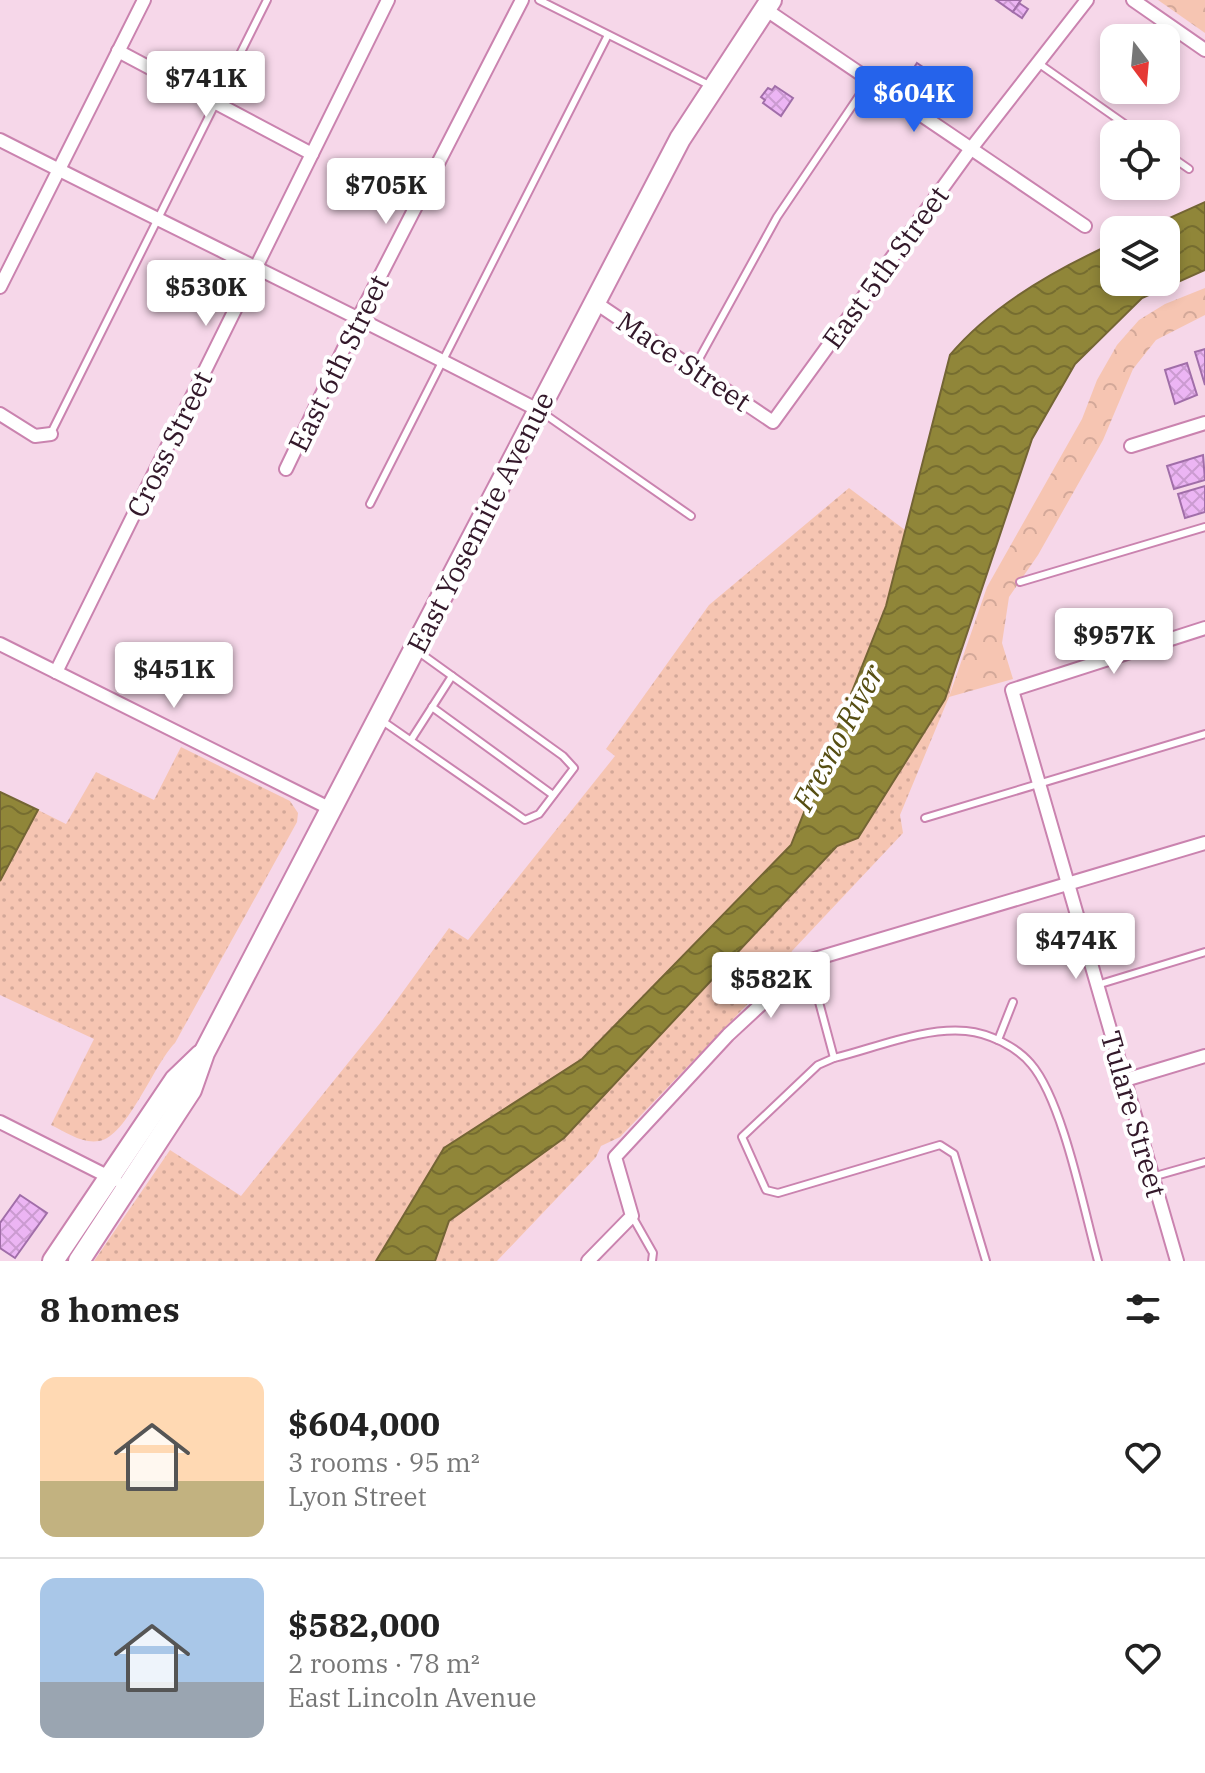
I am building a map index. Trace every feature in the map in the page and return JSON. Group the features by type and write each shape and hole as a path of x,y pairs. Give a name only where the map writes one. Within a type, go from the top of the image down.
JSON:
{"main road":[{"name":"East Yosemite Avenue","path":"79,1261 191,1090 204,1053 593,301 680,139 768,4"},
{"name":"East Yosemite Avenue","path":"53,1261 175,1080 204,1053"}],"street":[{"path":"0,287 144,0"},
{"name":"Cross Street","path":"56,672 388,0"},
{"name":"East 6th Street","path":"286,469 359,317 522,0"},
{"name":"East 5th Street","path":"773,422 970,150 1087,0"},
{"path":"1133,0 1205,50"},
{"path":"768,4 869,81 1085,226"},
{"path":"118,51 312,154"},
{"path":"0,140 255,269 359,317 538,410"},
{"name":"Mace Street","path":"593,301 773,422"},
{"path":"0,414 35,436 51,434"},
{"path":"1131,446 1205,423"},
{"name":"Tulare Street","path":"1177,1261 1012,690 1205,628"},
{"path":"0,644 331,809"},
{"path":"588,1261 632,1216 615,1157 728,1035 808,961 1205,843"},
{"path":"1125,1080 1205,1056"},
{"path":"0,1122 129,1186"}],"lane":[{"path":"51,434 267,0"},
{"path":"539,0 713,87"},
{"path":"370,504 608,35"},
{"path":"1038,63 1119,120"},
{"path":"694,369 777,217 869,81"},
{"path":"1180,163 1189,169"},
{"path":"538,410 691,516"},
{"path":"1020,582 1205,527"},
{"path":"378,718 525,820 539,814 574,768 563,756 414,648"},
{"path":"411,740 452,676"},
{"path":"432,707 553,795"},
{"path":"925,818 1205,734"},
{"path":"1096,985 1205,952"},
{"path":"808,961 834,1058"},
{"path":"998,1040 1013,1002"},
{"path":"986,1261 954,1154 940,1145 778,1193 766,1190 742,1137 818,1065 834,1058 937,1032 968,1031 998,1040 1030,1062 1051,1095 1098,1261"},
{"path":"1152,1177 1205,1162"},
{"path":"632,1216 653,1253 652,1261"}],"green space":[{"path":"1158,0 1205,0 1205,33"},
{"path":"1205,288 1205,315 1156,340 1133,369 1103,440 1038,555 1009,597 1002,643 1013,679 949,697 987,587 1082,419 1097,380 1117,345 1139,320 1165,304"},
{"path":"849,488 977,584 949,697 900,815 903,833 792,951 786,964 620,1137 601,1146 596,1157 497,1261 94,1261 170,1150 241,1196 381,1022 449,928 468,940 615,756 606,749 709,605"},
{"path":"181,747 290,801 298,813 297,822 175,1043 130,1114 109,1137 86,1141 51,1125 94,1039 0,995 0,881 38,810 66,824 96,772 154,800"}],"water":[{"path":"1205,202 1205,270 1180,281 1180,216 1174,216"},
{"name":"Fresno River","path":"1100,250 1100,296 1146,296 1075,364 1032,439 945,699 858,838 837,846 564,1138 449,1221 435,1261 376,1261 444,1148 582,1059 791,845 886,606 950,355 1005,304 1070,264"},
{"path":"0,792 38,810 0,881"}],"building":[{"path":"996,0 1021,0 1013,12"},
{"path":"1019,3 1028,9 1022,18 1013,12"},
{"path":"917,63 969,98 957,115 906,80"},
{"path":"775,86 793,98 781,116 763,103 765,100 761,97 768,88 772,90"},
{"path":"1205,349 1205,385 1195,352"},
{"path":"1187,363 1197,395 1175,404 1165,370"},
{"path":"1203,455 1205,480 1174,489 1167,466"},
{"path":"1205,486 1205,512 1185,518 1178,494"},
{"path":"20,1195 47,1213 15,1258 0,1248 0,1223"}]}
